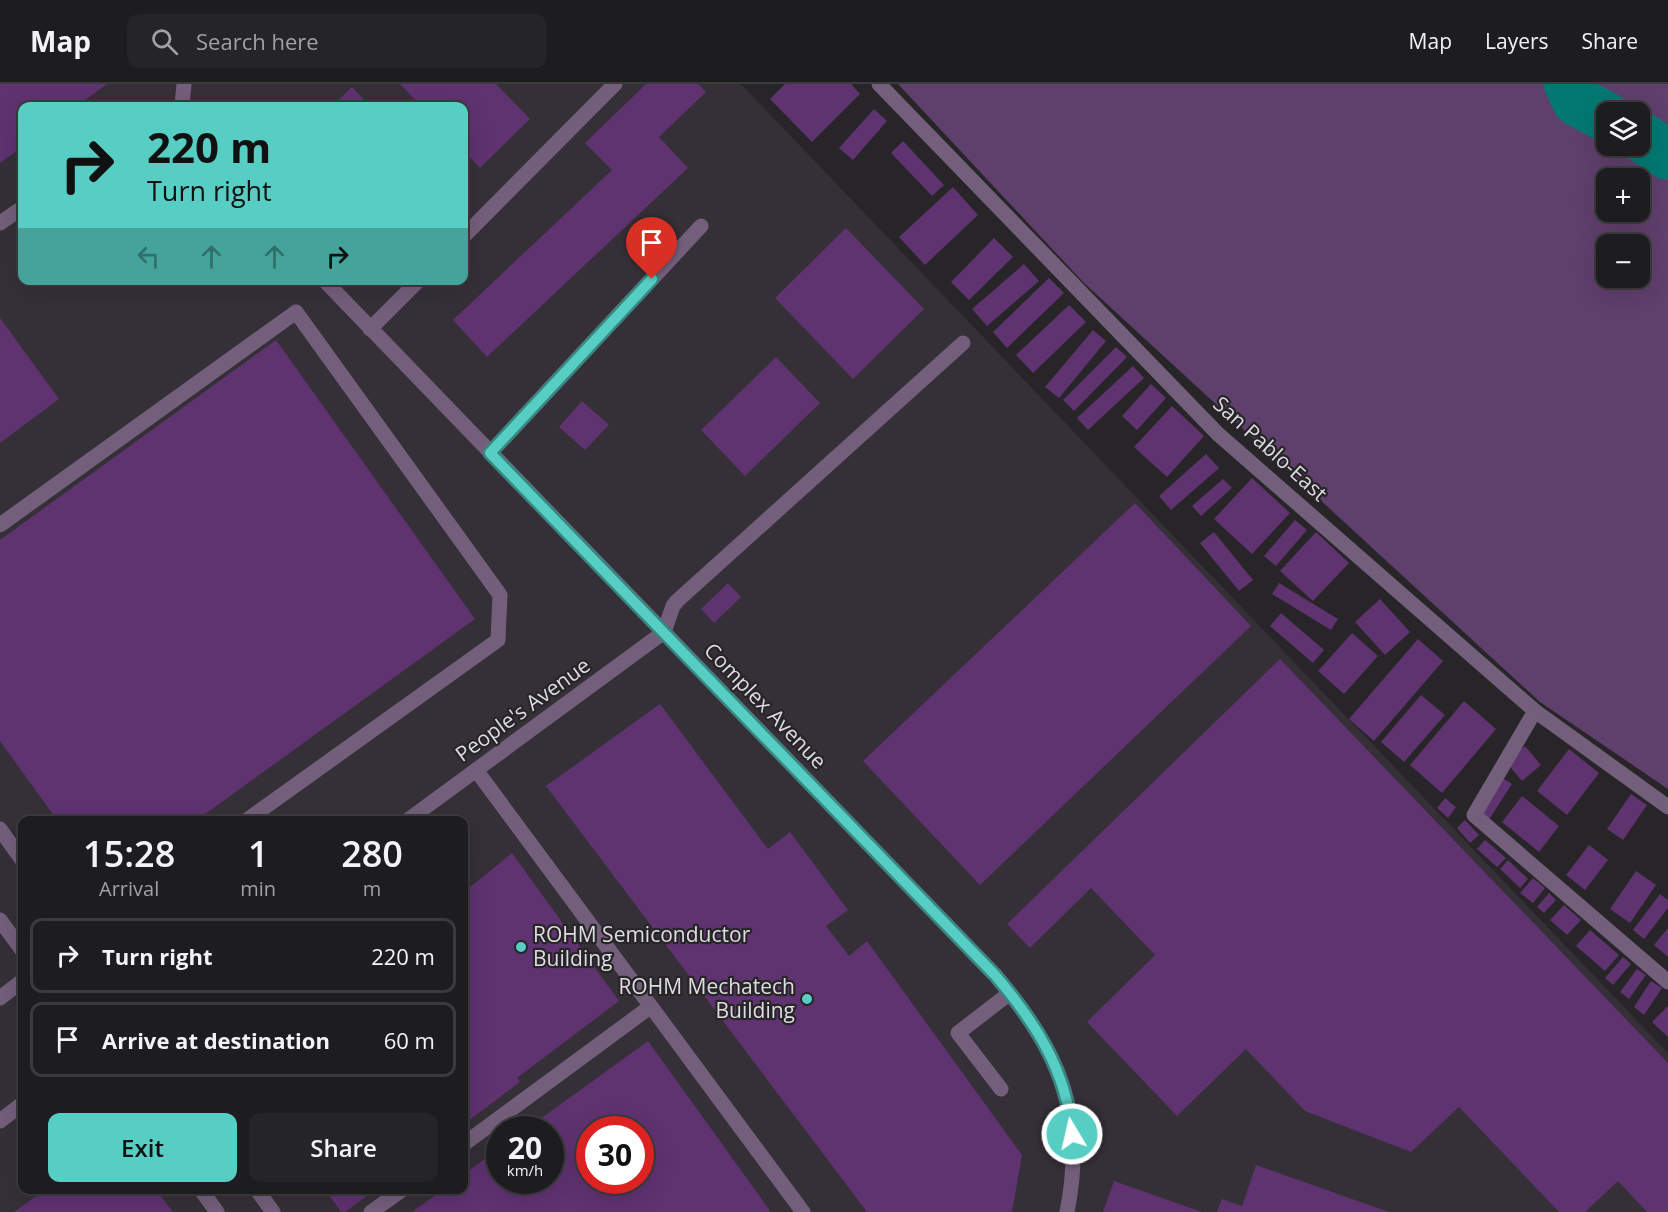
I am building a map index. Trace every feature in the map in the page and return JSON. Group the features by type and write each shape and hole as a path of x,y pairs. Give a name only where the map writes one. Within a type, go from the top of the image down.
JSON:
{"street":[{"path":"182,102 184,84"},
{"path":"468,232 615,84"},
{"name":"San Pablo-East","path":"879,84 1218,434 1535,711 1668,807"},
{"path":"0,223 18,211"},
{"path":"490,453 701,226"},
{"name":"Complex Avenue","path":"329,285 1010,993 1040,1034 1054,1059 1065,1090 1074,1149 1067,1212"},
{"path":"370,329 414,285"},
{"path":"0,525 296,312 500,595 498,640 252,816"},
{"path":"664,632 677,601 963,343"},
{"name":"People's Avenue","path":"413,816 664,632"},
{"path":"1535,711 1474,815 1668,982"},
{"path":"476,770 803,1212"},
{"path":"0,829 18,854"},
{"path":"0,920 18,945"},
{"path":"0,998 18,984"},
{"path":"1001,1089 958,1033 1010,993"},
{"path":"468,1141 650,1007"},
{"path":"0,1121 18,1107"},
{"path":"204,1194 218,1212"},
{"path":"260,1194 273,1212"},
{"path":"371,1212 396,1194"}],"shaded area":[{"path":"0,84 741,84 1668,1053 1668,1212 0,1212"},
{"path":"898,84 1668,84 1668,789 1540,702 1084,283"}],"building":[{"path":"0,84 107,84 82,102 18,102 18,150 0,163"},
{"path":"400,84 496,84 530,119 480,168 468,155 468,102 417,102"},
{"path":"646,84 698,84 706,92 659,137 688,168 487,357 453,320 612,170 585,143"},
{"path":"785,84 851,84 860,94 812,142 770,99"},
{"path":"352,87 366,102 336,102"},
{"path":"874,109 887,121 853,160 839,148"},
{"path":"903,141 944,185 932,196 891,153"},
{"path":"953,187 978,215 925,265 899,237"},
{"path":"846,228 924,309 853,379 775,298"},
{"path":"994,238 1013,257 969,300 951,282"},
{"path":"1024,264 1039,281 987,326 972,309"},
{"path":"1049,278 1064,293 1007,348 993,332"},
{"path":"1069,305 1086,322 1033,373 1016,355"},
{"path":"0,318 59,399 0,443"},
{"path":"1093,330 1106,341 1059,398 1045,387"},
{"path":"276,340 475,619 203,816 54,816 0,741 0,540"},
{"path":"1116,347 1127,357 1074,411 1063,400"},
{"path":"776,357 820,403 745,476 701,430"},
{"path":"1133,366 1144,378 1088,430 1077,418"},
{"path":"1151,384 1166,398 1137,430 1122,416"},
{"path":"582,401 609,425 585,450 559,427"},
{"path":"1172,406 1204,436 1167,477 1134,447"},
{"path":"1206,454 1219,468 1171,510 1159,496"},
{"path":"1252,478 1290,513 1252,554 1214,519"},
{"path":"1223,479 1232,488 1201,516 1192,506"},
{"path":"1135,503 1251,626 980,885 863,761"},
{"path":"1295,520 1307,530 1276,566 1264,556"},
{"path":"1214,532 1253,580 1239,591 1200,543"},
{"path":"1316,532 1349,563 1313,601 1280,571"},
{"path":"728,583 741,597 714,623 701,609"},
{"path":"1279,583 1338,619 1331,630 1272,594"},
{"path":"1380,599 1410,632 1385,655 1355,622"},
{"path":"1281,613 1324,650 1313,663 1270,626"},
{"path":"1352,633 1378,656 1344,694 1318,671"},
{"path":"1418,639 1443,661 1374,741 1349,719"},
{"path":"1280,659 1668,1063 1668,1212 1647,1212 1618,1181 1585,1212 1559,1212 1459,1107 1411,1152 1305,1111 1246,1049 1177,1116 1087,1022 1155,955 1091,888 1030,948 1007,924"},
{"path":"1421,695 1445,715 1404,762 1381,742"},
{"path":"1464,701 1496,729 1442,793 1410,765"},
{"name":"ROHM Mechatech Building","path":"660,704 768,849 790,832 848,910 826,926 849,956 867,941 1022,1155 1012,1212 867,1212 546,786"},
{"path":"1525,746 1541,765 1522,781 1506,762"},
{"path":"1569,749 1599,773 1567,815 1537,791"},
{"path":"1501,777 1512,784 1488,821 1478,814"},
{"path":"1631,794 1647,805 1623,840 1607,829"},
{"path":"1522,796 1559,826 1539,852 1502,822"},
{"path":"1445,798 1456,807 1448,818 1437,808"},
{"path":"1465,820 1479,835 1470,843 1457,828"},
{"path":"1485,840 1506,858 1497,867 1477,849"},
{"path":"1589,845 1608,860 1585,890 1566,875"},
{"name":"ROHM Semiconductor Building","path":"512,853 619,1001 517,1078 520,1082 468,1121 468,889"},
{"path":"1508,860 1528,879 1520,888 1500,869"},
{"path":"1636,871 1656,885 1630,923 1610,909"},
{"path":"1533,878 1545,888 1533,903 1520,893"},
{"path":"1549,893 1556,900 1544,913 1537,907"},
{"path":"1660,894 1668,900 1668,908 1644,939 1633,930"},
{"path":"1564,905 1581,920 1567,935 1550,920"},
{"path":"1668,928 1668,957 1654,945"},
{"path":"1590,930 1619,955 1605,971 1576,946"},
{"path":"1623,957 1631,964 1613,985 1605,978"},
{"path":"1637,969 1646,975 1629,999 1620,992"},
{"path":"1651,981 1662,988 1644,1015 1634,1007"},
{"path":"1668,1006 1668,1037 1652,1022"},
{"path":"648,1041 771,1212 412,1212 437,1194 468,1194 468,1171 486,1158 486,1194 564,1194 564,1116 544,1116"},
{"path":"1256,1165 1389,1212 1217,1212 1222,1199 1242,1206"},
{"path":"1114,1181 1202,1212 1103,1212"},
{"path":"39,1194 159,1194 173,1212 14,1212"},
{"path":"328,1194 370,1194 345,1212 341,1212"}],"waterway":[{"path":"1569,84 1577,101 1596,111"},
{"path":"1650,143 1668,155"}],"place":[{"name":"ROHM Semiconductor Building","path":"521,947"},
{"name":"ROHM Mechatech Building","path":"807,999"}],"route":[{"path":"652,279 490,453 995,975 1023,1008 1054,1059 1065,1090 1072,1134"}]}
